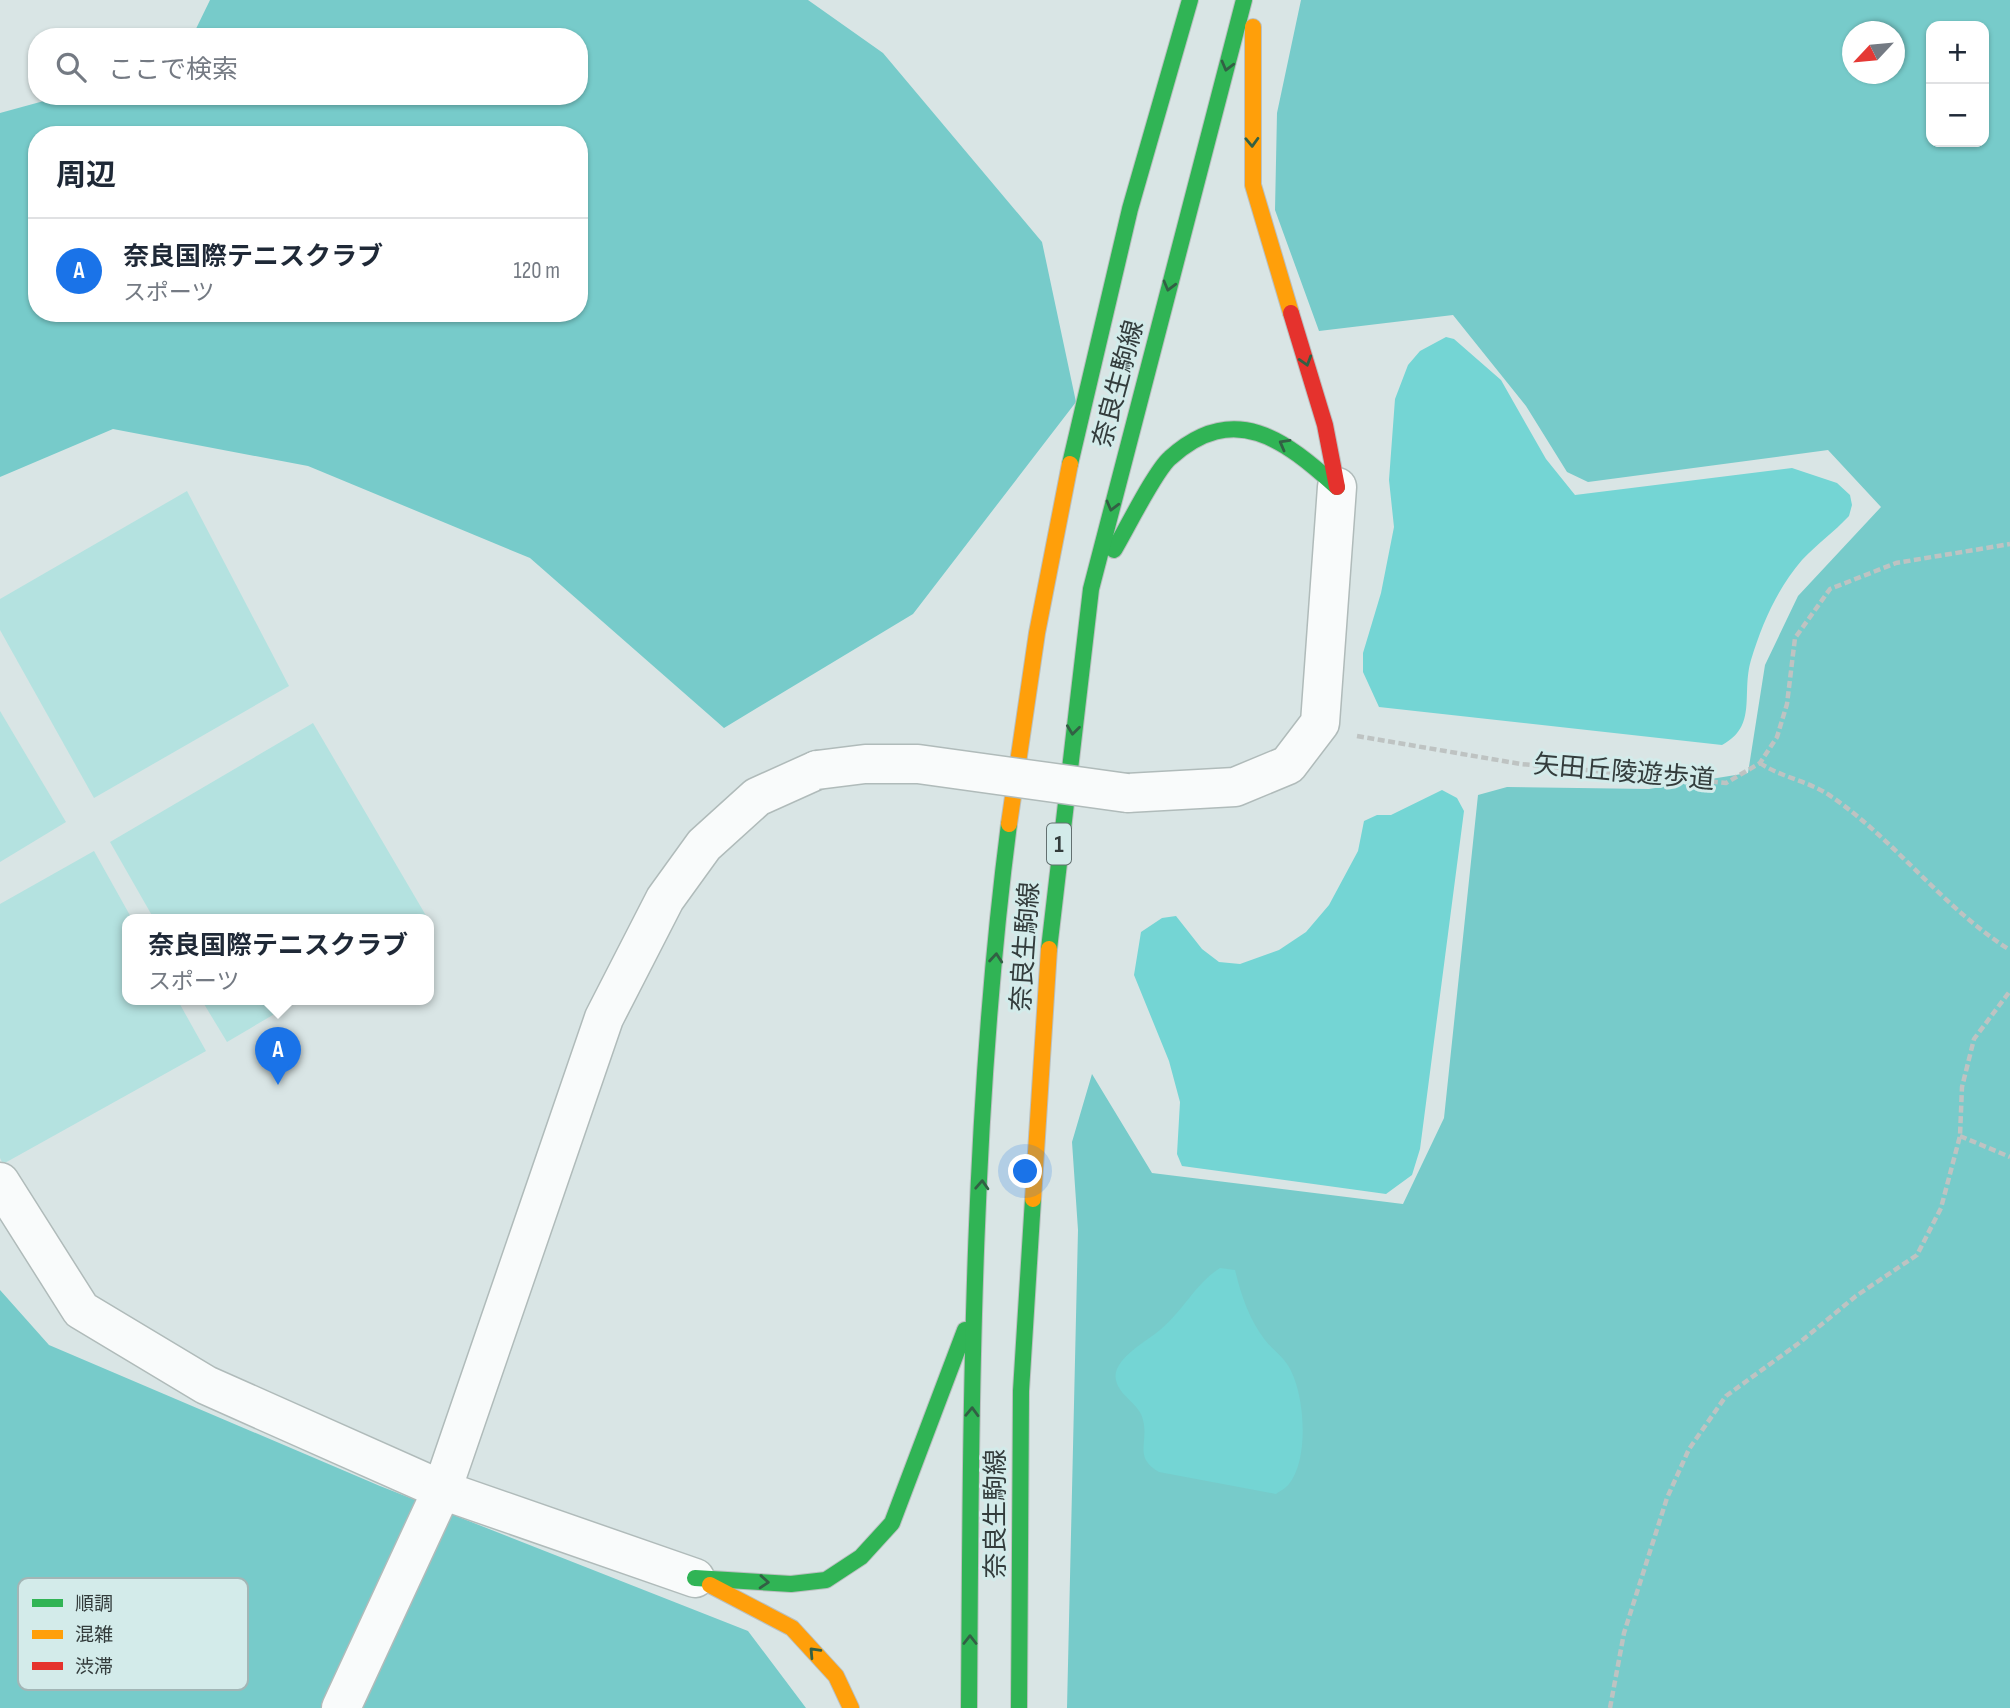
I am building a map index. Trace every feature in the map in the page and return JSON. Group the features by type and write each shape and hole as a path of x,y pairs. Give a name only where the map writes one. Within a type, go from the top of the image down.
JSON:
{"main road":[{"name":"奈良生駒線","path":"970,1708 975,1304 992,1007 1003,874 1035,642 1055,524 1139,170 1190,0"},
{"name":"奈良生駒線","path":"1019,1708 1021,1391 1051,917 1091,589 1244,0"},
{"path":"1253,0 1253,185 1325,425 1337,487"},
{"path":"1091,589 1168,458 1209,432 1262,432 1297,451 1337,487"},
{"path":"695,1578 791,1584 826,1580 861,1557 892,1523 975,1304"},
{"path":"695,1578 792,1628 836,1676 851,1708"}],"street":[{"path":"341,1708 442,1490 604,1018 659,911 704,845 757,797 817,770 865,764 918,764 1126,793 1235,787 1288,765 1321,723 1337,487"},
{"path":"0,1182 81,1310 206,1385 442,1490 695,1578"}],"path":[{"name":"矢田丘陵遊歩道","path":"1321,723 1365,739 1521,764 1726,783 1760,763 1777,737 1787,705 1795,638 1830,589 1896,563 2010,544"},
{"path":"1760,763 1831,796 1880,836 1917,875 1980,932 2010,950"},
{"path":"1610,1708 1624,1633 1667,1498 1689,1449 1726,1396 1799,1343 1856,1296 1917,1255 1941,1208 1960,1136 1962,1087 1974,1039 2010,991"},
{"path":"1960,1136 2010,1157"}],"shaded area":[{"path":"210,0 808,0 883,53 1042,242 1076,402 913,614 724,728 530,558 308,466 113,429 0,477 0,113 29,105 588,105 588,28 196,28"},
{"path":"1301,0 2010,0 2010,1708 1067,1708 1078,1230 1072,1142 1092,1074 1152,1173 1403,1204 1444,1118 1478,795 1507,787 1649,789 1748,773 1765,665 1798,596 1881,507 1828,450 1588,482 1567,472 1526,406 1453,315 1319,331 1275,210 1277,113"},
{"path":"1446,337 1454,339 1501,380 1546,459 1575,495 1792,468 1837,483 1850,495 1852,505 1849,516 1802,560 1771,607 1751,660 1744,719 1733,737 1722,745 1379,707 1363,672 1363,653 1381,593 1394,527 1389,480 1395,399 1408,365 1420,351"},
{"path":"187,491 289,686 94,798 0,630 0,599"},
{"path":"0,711 66,822 0,862"},
{"path":"313,723 425,914 151,914 110,842"},
{"path":"1442,790 1457,798 1464,811 1420,1149 1412,1175 1386,1194 1182,1166 1177,1154 1180,1102 1169,1061 1134,975 1141,932 1162,918 1176,916 1202,949 1219,962 1240,964 1279,950 1306,932 1329,905 1358,851 1364,821 1377,815 1391,815"},
{"path":"94,851 129,914 122,914 122,1005 180,1005 206,1051 3,1164 0,1158 0,904"},
{"path":"205,1005 290,1005 227,1042"},
{"path":"1220,1268 1235,1270 1254,1324 1287,1364 1298,1390 1303,1424 1300,1458 1289,1484 1276,1494 1159,1472 1146,1461 1144,1455 1141,1414 1121,1391 1116,1380 1116,1373 1124,1358 1160,1330 1204,1281"},
{"path":"0,1290 49,1345 380,1486 748,1631 806,1708 0,1708"}],"traffic: fast":[{"path":"1070,464 1130,209 1190,0"},
{"path":"1049,949 1091,589 1244,0"},
{"path":"1114,550 1164,465 1193,441 1216,431 1237,429 1258,433 1278,442 1298,454 1337,487"},
{"path":"969,1708 973,1376 980,1154 996,934 1009,824"},
{"path":"1019,1708 1021,1391 1033,1199"},
{"path":"695,1578 791,1584 826,1580 861,1557 892,1523 965,1330"}],"traffic: slow":[{"path":"1253,27 1253,185 1291,313"},
{"path":"1009,824 1037,633 1070,464"},
{"path":"1033,1199 1049,949"},
{"path":"710,1585 792,1628 836,1676 851,1708"}],"traffic: jam":[{"path":"1291,313 1325,425 1337,487"}],"place":[{"name":"奈良国際テニスクラブ","path":"278,1085"}]}
